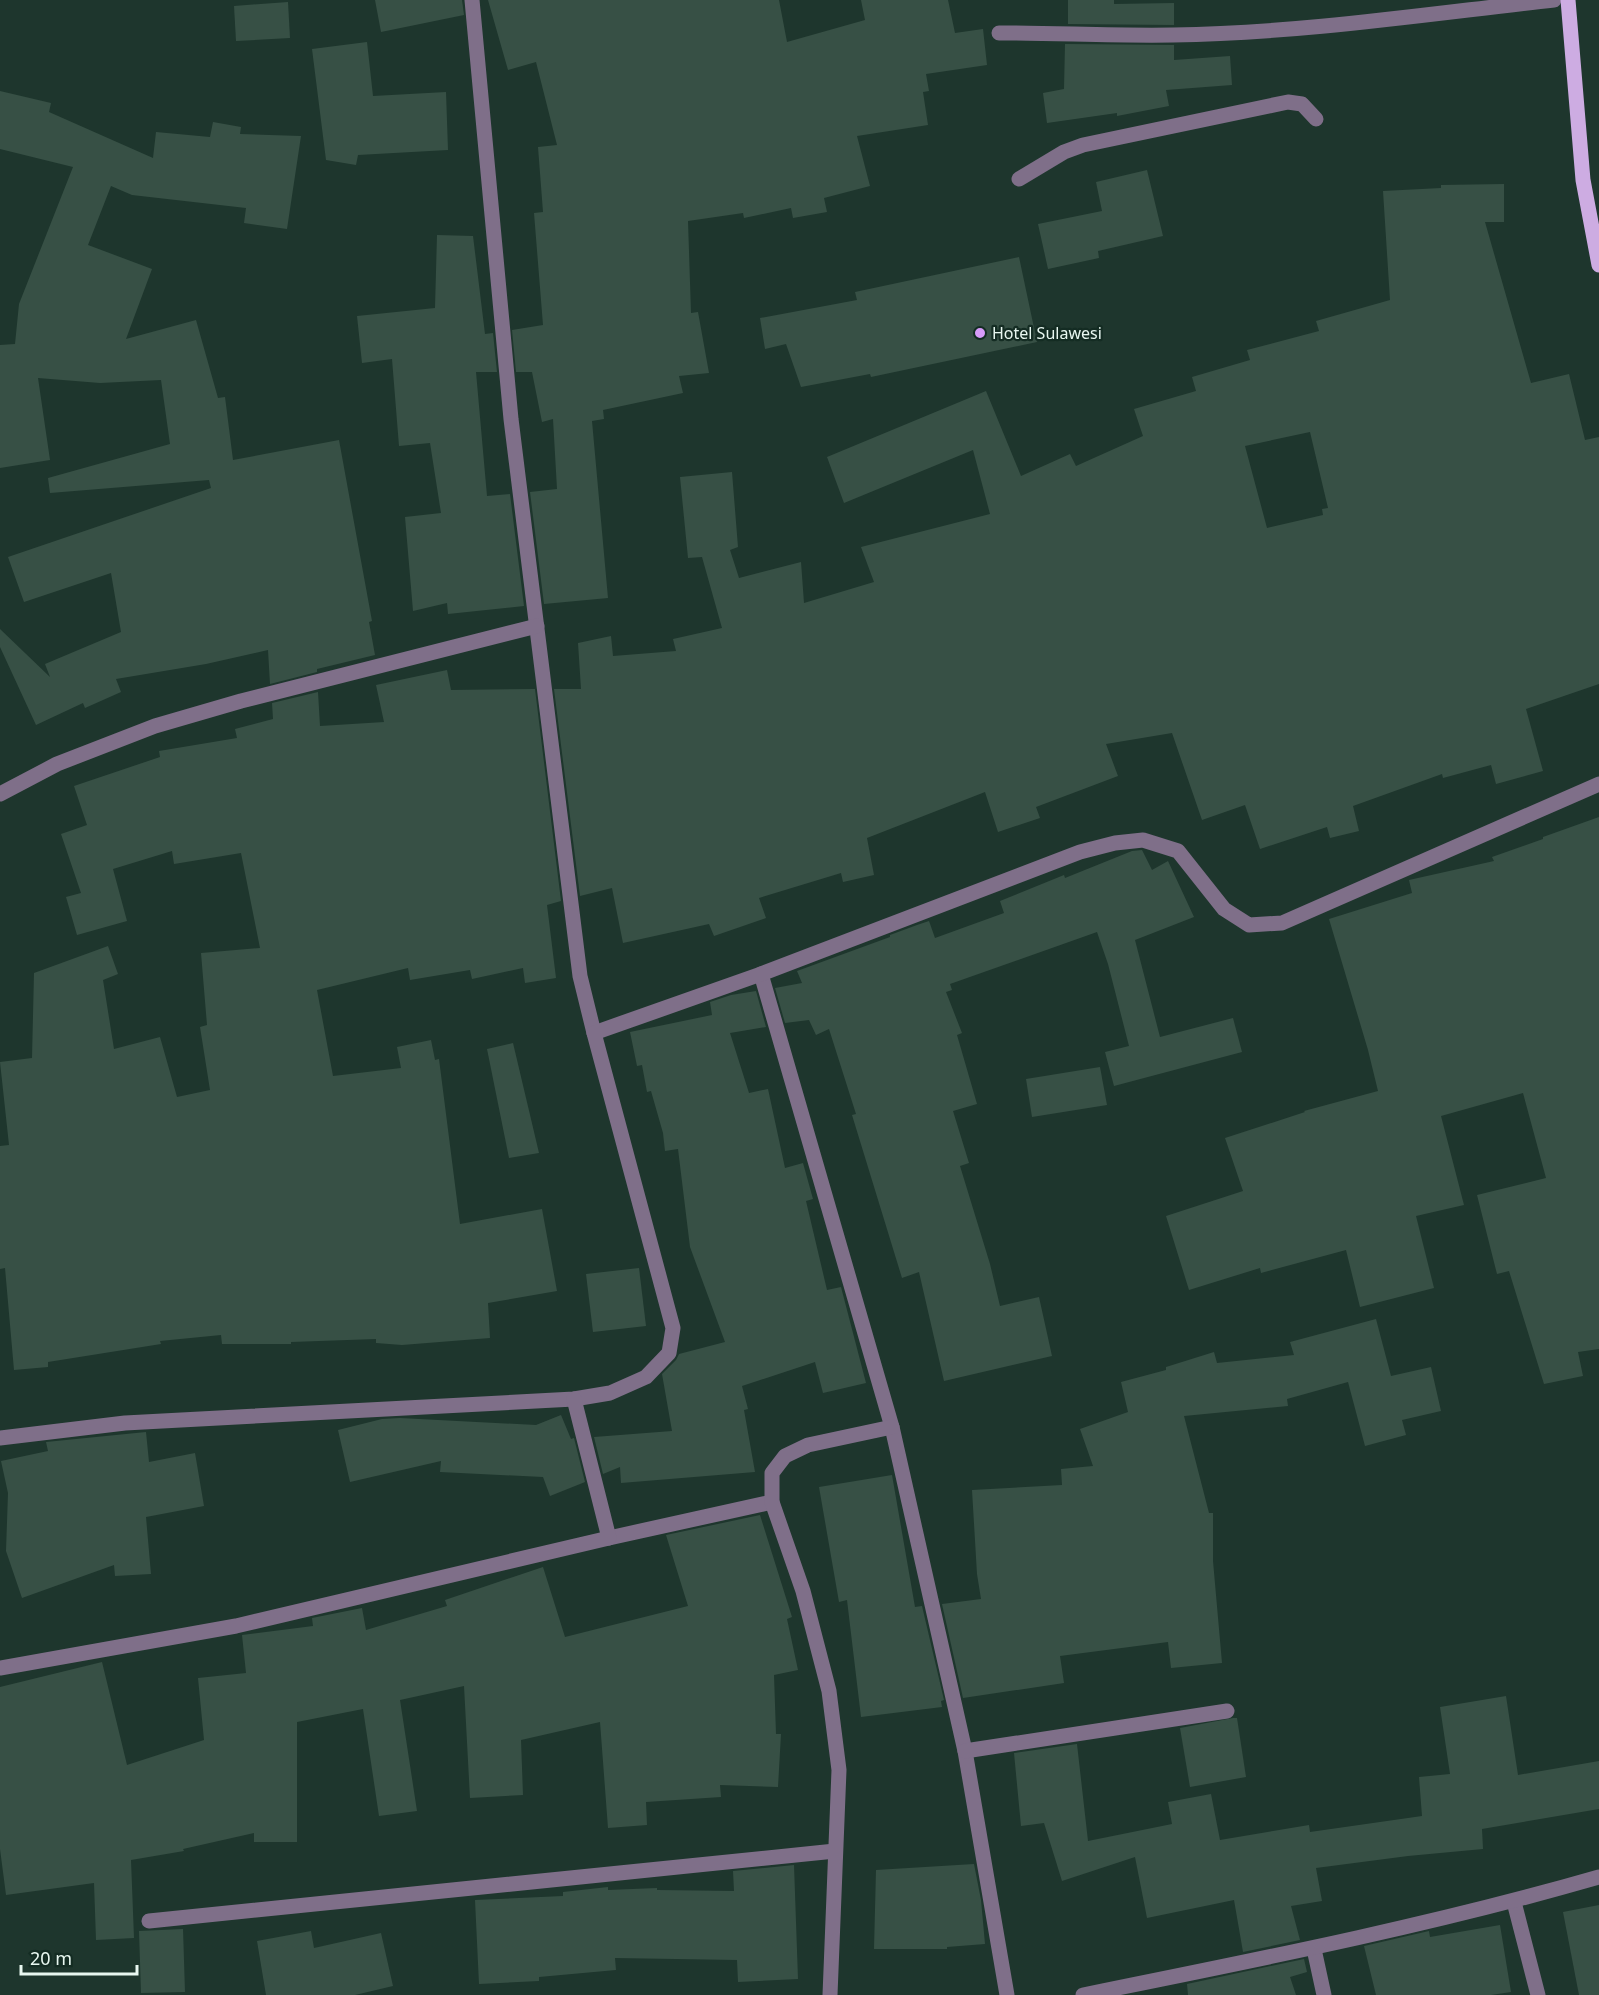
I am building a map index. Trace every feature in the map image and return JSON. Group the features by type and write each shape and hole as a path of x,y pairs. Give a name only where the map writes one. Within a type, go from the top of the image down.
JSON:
{"main road":[{"path":"1568,0 1583,180 1599,265"}],"street":[{"path":"0,1438 125,1423 574,1400 610,1393 646,1377 669,1353 673,1328 580,976 512,419 472,0"},
{"path":"999,33 1174,35 1283,29 1386,20 1554,0"},
{"path":"1019,179 1064,152 1083,145 1288,102 1302,104 1316,118"},
{"path":"0,794 57,764 155,726 241,701 537,626"},
{"path":"594,1032 761,974 1080,852 1115,843 1143,840 1178,851 1224,909 1249,925 1282,923 1599,784"},
{"path":"761,974 892,1427 964,1751 1007,1995"},
{"path":"574,1400 609,1538"},
{"path":"830,1995 839,1770 829,1691 803,1591 772,1502 772,1473 785,1456 808,1445 892,1427"},
{"path":"0,1668 236,1626 772,1502"},
{"path":"964,1751 1227,1711"},
{"path":"150,1921 835,1851"},
{"path":"1083,1995 1314,1948 1514,1902 1599,1877"},
{"path":"1514,1902 1538,1995"},
{"path":"1314,1948 1324,1995"}],"building":[{"path":"375,0 462,0 464,15 381,32"},
{"path":"488,0 779,0 787,42 865,20 861,0 948,0 955,33 983,29 987,65 926,74 929,91 923,92 928,125 857,136 870,186 824,198 827,212 793,218 791,208 744,218 743,213 688,221 691,313 698,312 709,373 679,376 683,393 603,410 604,419 592,421 608,598 544,604 530,492 557,489 553,419 542,422 532,372 516,372 512,330 543,325 534,213 543,212 538,147 557,145 536,62 508,70"},
{"path":"1068,0 1114,0 1114,4 1174,3 1174,25 1068,24"},
{"path":"288,2 290,38 236,41 234,6"},
{"path":"367,42 373,96 446,92 448,150 358,155 356,165 326,160 312,49"},
{"path":"1065,44 1174,45 1174,60 1230,56 1232,85 1166,90 1169,106 1117,116 1117,113 1047,123 1043,93 1064,89"},
{"path":"0,91 51,103 49,112 153,158 156,132 210,137 213,122 241,127 240,134 301,136 287,229 244,223 246,208 132,195 111,186 88,245 152,269 126,339 196,320 218,398 225,397 233,460 339,440 372,621 369,622 375,655 317,669 317,672 270,684 268,650 206,664 116,679 121,692 85,708 83,703 36,725 0,647 0,629 50,677 45,664 121,632 111,573 24,602 8,557 211,488 209,480 50,493 48,478 170,444 161,380 100,383 38,378 50,460 0,468 0,345 15,344 19,304 73,167 0,149"},
{"path":"1147,170 1163,236 1098,251 1099,258 1048,269 1038,224 1102,211 1096,182"},
{"path":"1504,184 1504,222 1485,222 1531,383 1569,374 1585,440 1599,437 1599,684 1526,709 1543,771 1496,784 1491,765 1443,778 1442,774 1353,806 1359,831 1330,838 1327,827 1260,849 1245,805 1202,820 1172,733 1106,744 1118,776 1036,807 1040,818 998,832 985,792 867,838 874,875 843,882 841,873 759,898 766,918 714,936 709,924 623,943 612,888 580,896 554,689 581,689 578,643 611,636 613,656 676,651 673,639 722,628 702,557 688,558 680,477 732,472 738,547 730,550 739,578 801,562 804,603 874,582 861,547 990,514 973,450 844,503 827,457 986,391 1021,476 1070,454 1076,466 1143,436 1134,409 1196,391 1192,377 1250,360 1247,350 1319,331 1316,321 1390,300 1383,191 1441,188 1441,185","holes":["1310,432 1328,508 1322,509 1323,515 1267,528 1245,446"]},
{"path":"437,235 473,236 485,334 493,333 497,372 476,372 487,496 510,494 524,606 448,614 447,603 413,611 405,517 441,513 430,443 399,446 392,359 362,363 357,316 435,308"},
{"path":"1019,257 1037,342 871,377 870,374 801,387 786,344 765,349 760,318 857,300 855,292"},
{"path":"447,670 451,690 535,689 561,901 547,905 556,978 525,983 523,968 472,979 470,970 410,980 408,968 317,990 333,1076 401,1068 397,1047 431,1040 435,1060 439,1059 460,1224 542,1209 557,1291 488,1303 490,1338 402,1345 376,1343 376,1339 291,1342 291,1344 222,1344 221,1335 160,1341 161,1344 48,1362 48,1367 14,1370 5,1268 0,1269 0,1146 9,1145 0,1062 32,1058 34,973 108,946 118,974 103,980 114,1049 160,1037 177,1097 210,1090 200,1027 207,1025 201,953 260,948 241,853 174,864 172,851 113,869 127,921 77,935 66,897 81,893 61,834 87,825 74,786 160,757 159,751 237,738 235,729 273,719 272,703 318,692 320,726 384,722 376,685"},
{"path":"1599,817 1599,1349 1578,1352 1583,1376 1544,1384 1509,1271 1497,1274 1477,1195 1546,1178 1523,1093 1441,1116 1464,1205 1416,1216 1434,1288 1360,1307 1346,1250 1261,1273 1260,1268 1189,1290 1166,1216 1243,1191 1225,1138 1304,1111 1378,1091 1329,919 1412,893 1409,880 1494,861 1492,857"},
{"path":"1142,850 1152,870 1168,861 1194,917 1135,940 1160,1037 1233,1018 1242,1052 1114,1086 1105,1052 1129,1046 1108,964 1097,932 950,984 952,990 946,992 962,1033 957,1035 977,1104 953,1111 969,1163 960,1166 990,1264 1000,1306 1039,1297 1052,1356 944,1381 919,1272 902,1278 852,1115 856,1114 829,1029 816,1035 809,1020 785,1023 775,988 802,983 797,971 929,921 935,938 1004,913 1000,901 1064,875 1065,878 1132,851"},
{"path":"756,991 766,1027 730,1033 749,1093 768,1089 785,1168 803,1163 813,1199 806,1201 827,1290 841,1287 866,1383 823,1393 815,1362 742,1386 748,1409 744,1410 755,1472 621,1483 620,1467 603,1474 594,1437 672,1431 662,1374 679,1354 725,1342 690,1247 678,1149 665,1151 663,1133 651,1091 647,1092 642,1065 637,1066 630,1032 712,1015 710,1002 731,995"},
{"path":"513,1043 539,1153 509,1158 487,1049"},
{"path":"1100,1067 1107,1105 1032,1117 1026,1079"},
{"path":"639,1268 646,1326 593,1332 586,1274"},
{"path":"1376,1319 1391,1376 1431,1367 1441,1411 1402,1420 1406,1435 1365,1446 1348,1382 1287,1399 1288,1406 1184,1416 1209,1513 1213,1513 1213,1561 1222,1663 1171,1668 1168,1642 1060,1656 1064,1683 963,1698 942,1604 981,1599 977,1574 972,1490 1062,1485 1061,1469 1093,1466 1080,1429 1128,1412 1121,1382 1166,1370 1166,1367 1214,1352 1217,1363 1294,1355 1290,1342"},
{"path":"561,1415 571,1439 574,1438 585,1482 550,1496 543,1477 440,1472 441,1461 350,1482 338,1430 382,1419 400,1418 536,1425"},
{"path":"146,1432 149,1462 195,1453 204,1506 146,1517 151,1574 115,1576 114,1565 22,1598 6,1551 8,1493 1,1461 48,1451 46,1442"},
{"path":"892,1475 915,1607 922,1606 944,1700 941,1701 942,1707 861,1717 847,1600 839,1602 819,1487"},
{"path":"760,1515 792,1617 787,1619 798,1670 774,1675 776,1734 781,1734 778,1787 720,1785 721,1797 646,1802 647,1825 608,1828 600,1722 521,1740 523,1795 470,1798 464,1686 400,1700 417,1811 379,1816 363,1709 297,1722 297,1842 254,1842 254,1833 183,1849 184,1851 131,1860 134,1938 96,1940 94,1883 6,1895 0,1849 0,1687 102,1662 127,1765 204,1740 198,1678 246,1673 242,1635 313,1626 312,1618 362,1608 366,1630 447,1606 445,1600 543,1567 565,1637 688,1606 666,1535"},
{"path":"1506,1696 1518,1775 1599,1761 1599,1809 1482,1829 1483,1849 1316,1868 1322,1901 1291,1906 1300,1940 1243,1952 1234,1900 1147,1918 1135,1857 1062,1881 1044,1823 1021,1826 1014,1753 1077,1744 1088,1841 1172,1824 1168,1802 1211,1794 1220,1840 1309,1825 1310,1832 1422,1816 1419,1777 1450,1774 1440,1707"},
{"path":"1237,1718 1246,1777 1190,1787 1180,1728"},
{"path":"974,1864 981,1900 985,1944 947,1947 947,1949 874,1949 876,1870"},
{"path":"794,1865 798,1979 738,1982 737,1960 615,1958 616,1970 539,1977 539,1981 479,1984 475,1900 563,1896 563,1892 608,1887 608,1890 657,1888 657,1890 734,1891 733,1871"},
{"path":"1599,1905 1599,1995 1579,1995 1563,1912"},
{"path":"1500,1925 1511,1992 1491,1995 1376,1995 1364,1946 1429,1931 1430,1937"},
{"path":"183,1929 185,1992 141,1993 139,1931"},
{"path":"311,1931 314,1948 381,1933 393,1986 355,1995 266,1995 257,1941"},
{"path":"1304,1959 1307,1972 1290,1977 1296,1995 1188,1995 1187,1984"}],"place":[{"name":"Hotel Sulawesi","path":"980,333"}]}
